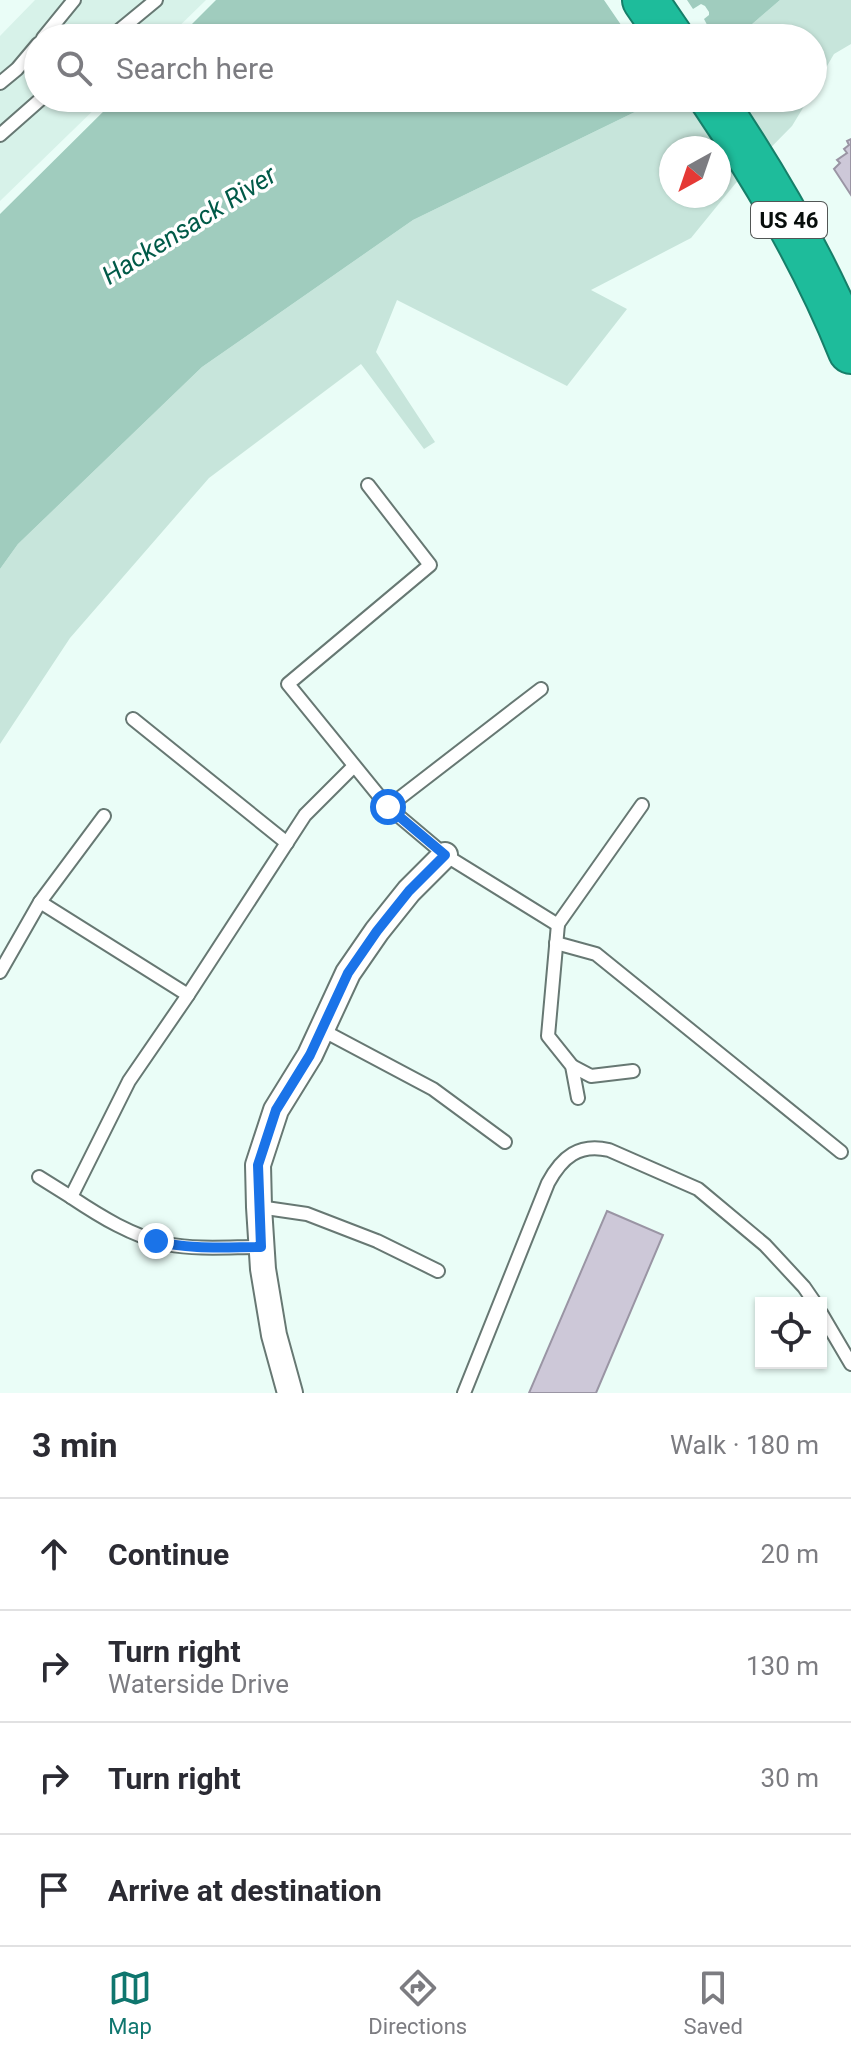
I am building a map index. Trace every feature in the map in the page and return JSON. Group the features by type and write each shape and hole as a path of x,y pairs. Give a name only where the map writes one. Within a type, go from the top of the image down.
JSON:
{"highway":[{"path":"645,0 661,24"},
{"name":"US 46","path":"721,112 787,218 851,351"}],"street":[{"path":"290,1393 274,1335 261,1247 258,1165 276,1110 310,1055 348,973 409,891 445,855"}],"lane":[{"path":"54,24 74,0"},
{"path":"127,24 156,0"},
{"path":"0,83 24,61"},
{"path":"0,135 26,112"},
{"path":"368,485 430,565 288,684 388,807 445,855 558,925"},
{"path":"388,807 541,689"},
{"path":"133,719 287,843"},
{"path":"71,1197 129,1081 305,815 354,766"},
{"path":"633,1071 591,1076 572,1066 548,1036 558,925 642,805"},
{"path":"0,972 40,902 104,816"},
{"path":"40,902 188,995"},
{"path":"556,943 596,954 841,1152"},
{"path":"322,1030 433,1089 505,1142"},
{"path":"572,1066 578,1098"},
{"path":"464,1393 548,1183 556,1169 581,1149 597,1147 609,1150 698,1189 765,1245 811,1297"},
{"path":"39,1177 128,1231 170,1245 261,1247"},
{"path":"259,1207 307,1214 377,1241 438,1271"},
{"path":"827,1323 851,1364"}],"shaded area":[{"path":"35,0 206,0 181,24 24,24 24,112 92,112 0,201 0,36"},
{"path":"780,0 851,0 851,44 834,54 827,66 827,24 752,24"},
{"path":"635,112 800,112 792,126 731,189 731,136 659,136 659,208 715,208 691,238 591,290 627,309 567,386 397,300 376,352 435,442 424,449 361,364 209,478 70,638 0,744 0,569 18,544 202,367 413,220"}],"water":[{"path":"216,0 780,0 752,24 192,24"},
{"name":"Hackensack River","path":"103,112 635,112 413,220 202,367 18,544 0,569 0,214"}],"pier":[{"path":"604,0 687,0 693,9 701,4 709,12 704,19 707,24 620,24"}],"building":[{"path":"851,139 851,195 834,169 840,163 837,160 847,153 844,149"},
{"path":"607,1211 663,1235 596,1393 529,1393"}],"route":[{"path":"156,1241 200,1247 261,1247 258,1165 276,1110 310,1055 348,973 409,891 445,855 388,807"}]}
